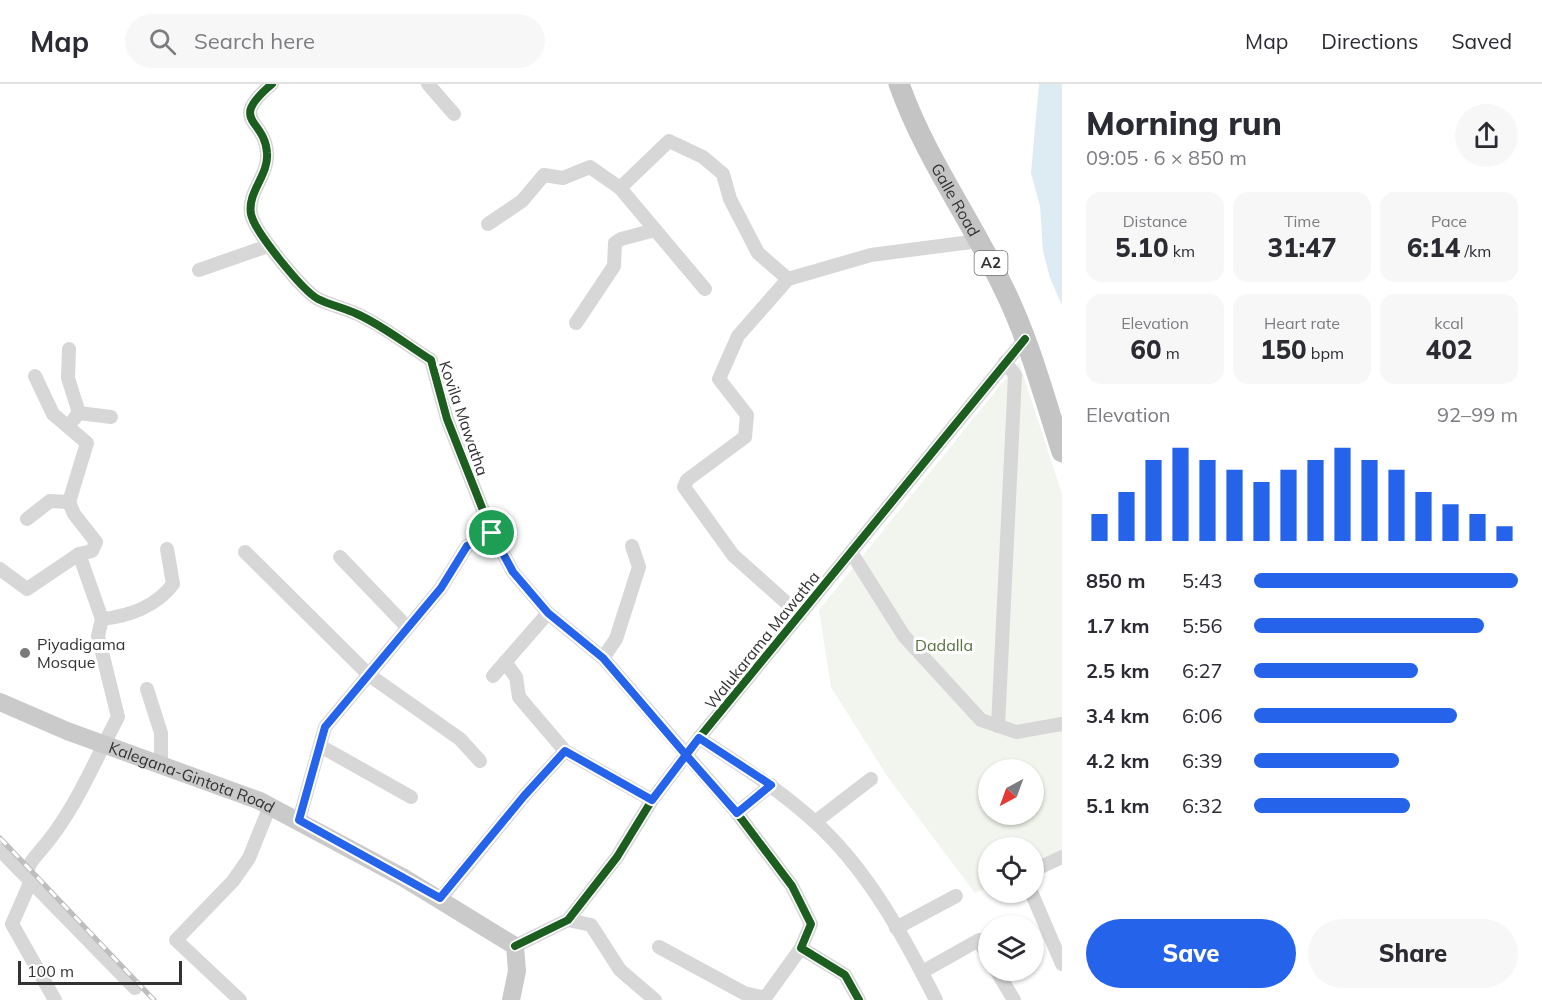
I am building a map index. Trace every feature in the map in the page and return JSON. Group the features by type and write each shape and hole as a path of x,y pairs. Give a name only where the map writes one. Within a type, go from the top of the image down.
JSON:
{"highway":[{"name":"Galle Road","path":"898,84 917,132 1005,289 1062,452"}],"main road":[{"name":"Kalegana-Gintota Road","path":"0,702 270,806 440,898 516,946"},
{"path":"511,1000 517,970 516,946"}],"street":[{"name":"Kovila Mawatha","path":"272,84 256,97 250,110 250,120 267,147 268,161 251,198 251,214 268,246 316,298 359,314 430,360 447,419 492,533 513,572 548,613 603,658 737,813 792,886 811,924 801,948 765,998 744,993 659,946"},
{"path":"428,84 454,114"},
{"path":"620,188 669,141 704,157 723,174 730,199 758,253 788,279"},
{"path":"488,224 522,201 544,175 563,178 590,167 620,188 705,289"},
{"path":"576,323 614,266 615,243 621,239 655,230"},
{"path":"800,615 733,555 684,487 687,480 745,437 747,415 719,379 738,336 788,279 871,255 979,241"},
{"path":"199,270 268,246"},
{"name":"Walukarama Mawatha","path":"516,946 568,920 617,857 652,800 699,738 1024,339"},
{"path":"69,349 68,378 79,413"},
{"path":"998,726 1015,375 1005,362"},
{"path":"0,568 27,589 79,554 92,551 96,542 74,514 69,502 87,443 68,424 53,414 36,376"},
{"path":"79,413 111,417"},
{"path":"68,424 79,413"},
{"path":"27,519 50,501 69,502"},
{"path":"299,820 322,747 325,727 441,588 467,546 492,533"},
{"path":"603,658 616,639 639,567 632,546"},
{"path":"102,619 139,611 167,593 173,584 167,549"},
{"path":"245,552 369,675 460,739 480,761"},
{"path":"851,552 904,636 981,720 1016,732 1062,724"},
{"path":"55,1000 12,924 30,883 26,873 27,866 55,834 118,717 98,636 102,619 79,554"},
{"path":"340,557 407,627"},
{"path":"493,676 548,613"},
{"path":"505,662 516,676 519,697 565,751 652,800"},
{"path":"147,689 161,733 161,764"},
{"path":"699,738 771,785 815,822 840,847 884,906 936,1000"},
{"path":"322,747 411,797"},
{"path":"440,898 524,796 565,751"},
{"path":"815,822 871,779"},
{"path":"737,813 771,785"},
{"path":"240,1000 176,940 233,881 249,858 270,806"},
{"path":"0,850 135,988"},
{"path":"1044,865 1062,857"},
{"path":"896,928 956,896"},
{"path":"1036,903 1062,964"},
{"path":"568,920 591,925 620,970 655,1000"},
{"path":"922,972 978,940"},
{"path":"801,948 845,975 859,1000"},
{"path":"1003,981 1014,1000"}],"green space":[{"name":"Dadalla","path":"1019,362 1062,494 1062,855 1044,863 1044,837 978,837 978,892 975,893 887,776 831,687 819,610"}],"shaded area":[{"path":"1039,84 1062,84 1062,305 1050,278 1043,251 1040,206 1031,173"}],"railway":[{"path":"0,838 154,1000"}],"cycle path":[{"path":"272,84 259,96 250,113 265,142 267,153 265,169 252,198 251,206 251,214 261,233 291,273 311,294 385,329 431,360 447,419 492,533 513,572 548,613 603,658 737,813 792,886 811,924 801,948 845,975 859,1000"},
{"path":"515,946 568,920 617,857 652,800 699,738 1025,339"}],"place":[{"name":"Piyadigama Mosque","path":"25,653"}],"route":[{"path":"492,533 467,546 441,588 325,727 322,747 299,820 440,898 524,796 565,751 652,800 686,755 737,813 771,785 699,738 686,755 603,658 548,613 513,572 492,533"}]}
